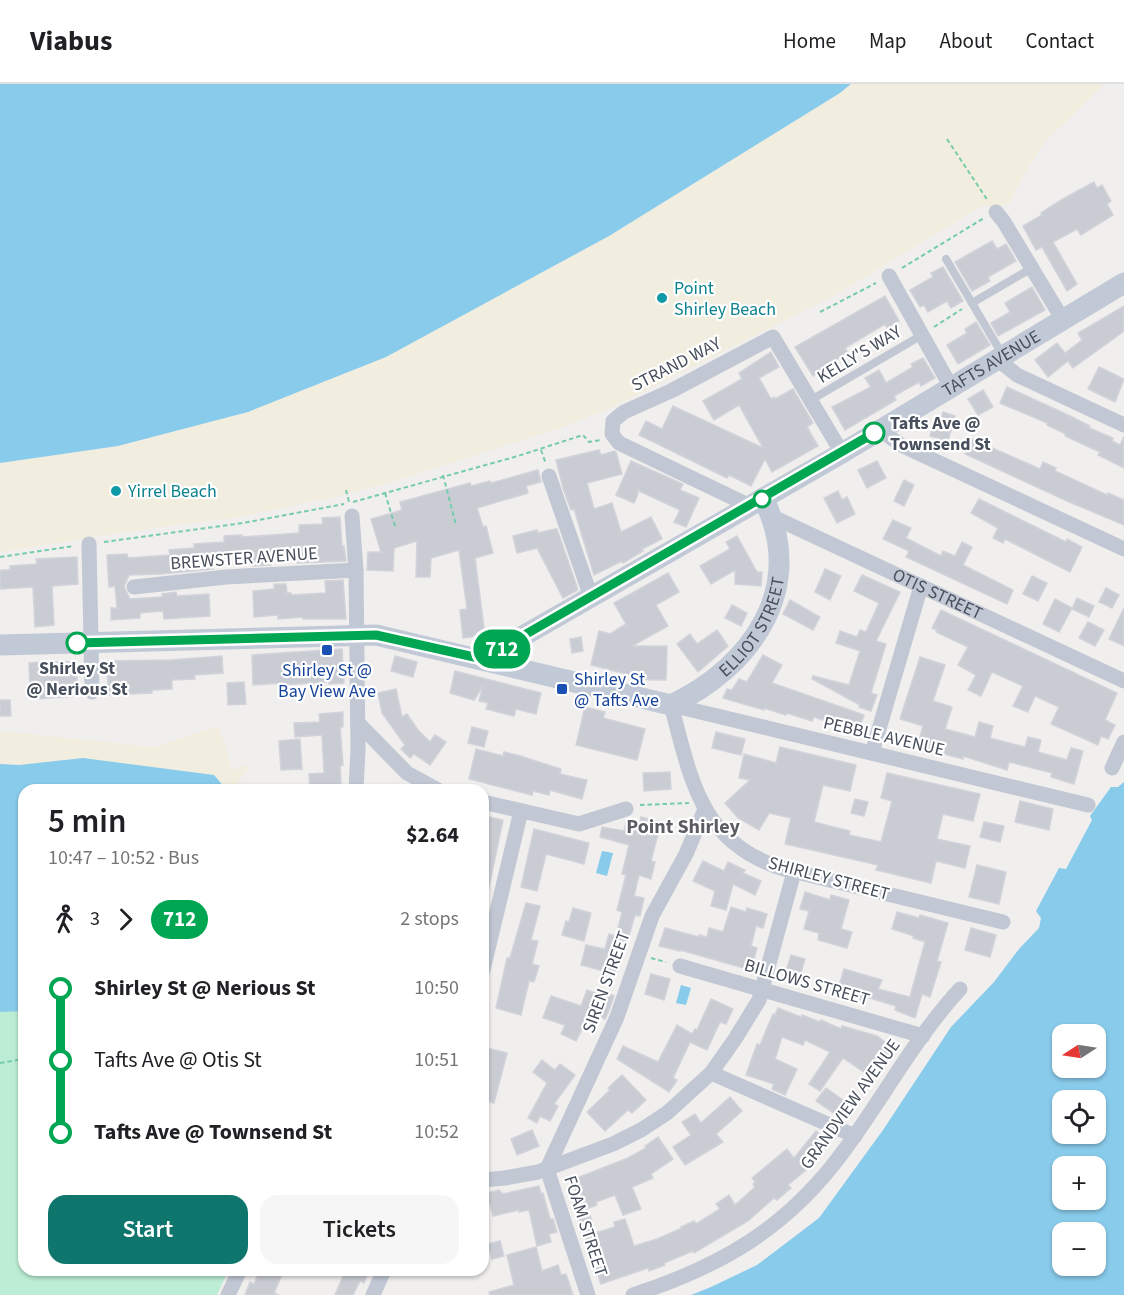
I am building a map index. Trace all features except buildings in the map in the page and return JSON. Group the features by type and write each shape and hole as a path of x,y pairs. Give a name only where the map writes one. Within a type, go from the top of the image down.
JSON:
{"main road":[{"name":"TAFTS AVENUE","path":"483,659 591,597 761,507 842,453 1124,283"},
{"name":"ELLIOT STREET","path":"671,705 720,676 743,654 762,626 774,596 777,576 777,539 761,507"},
{"path":"0,645 386,636 671,705"}],"street":[{"path":"996,212 1063,320"},
{"path":"889,276 951,387"},
{"name":"STRAND WAY","path":"613,437 611,426 619,414 671,391 773,337 811,400"},
{"path":"1000,358 1017,375 1124,425"},
{"path":"811,400 842,453"},
{"path":"880,430 901,445 1124,549"},
{"name":"OTIS STREET","path":"613,437 633,450 761,507 921,586 1124,681"},
{"path":"549,476 591,597"},
{"path":"350,509 356,570 357,784"},
{"path":"92,692 90,642 95,543"},
{"name":"BREWSTER AVENUE","path":"135,587 226,577 356,570"},
{"path":"872,753 921,586"},
{"name":"PEBBLE AVENUE","path":"671,705 1088,805"},
{"name":"SHIRLEY STREET","path":"671,705 693,784 705,809 717,825 740,847 757,859 794,872 1004,922"},
{"path":"358,723 407,773 427,784"},
{"path":"1112,768 1124,742"},
{"path":"489,803 579,824 626,809"},
{"name":"SIREN STREET","path":"547,1170 617,1017 652,916 686,854 705,809"},
{"path":"489,945 521,811"},
{"path":"489,1179 547,1170 640,1131 679,1104 711,1073 742,1029 763,990 794,872"},
{"name":"BILLOWS STREET","path":"680,966 923,1036"},
{"name":"GRANDVIEW AVENUE","path":"633,1295 701,1270 757,1238 783,1217 817,1185 855,1136 923,1036 960,989"},
{"path":"711,1073 855,1136"},
{"name":"FOAM STREET","path":"547,1170 588,1295"},
{"path":"228,1295 237,1276"},
{"path":"373,1295 381,1276"}],"lane":[{"path":"946,260 972,303 1000,358"},
{"path":"972,303 1032,268"},
{"name":"KELLY'S WAY","path":"811,400 922,335"}],"path":[{"path":"820,312 889,276 996,212 947,139"},
{"path":"922,335 972,303"},
{"path":"0,557 350,509 385,493 518,456 583,435 589,442"},
{"path":"443,476 456,525"},
{"path":"346,490 350,509"},
{"path":"385,493 395,526"},
{"path":"626,809 646,804 686,804"},
{"path":"0,1063 18,1060"}],"green space":[{"path":"0,967 18,969 18,1276 226,1276 217,1295 0,1295"}],"sand":[{"name":"Point Shirley Beach","path":"851,84 1104,84 1045,142 1010,202 999,207 982,206 837,294 611,408 563,427 392,482 339,496 234,518 0,552 0,463 119,446 248,412 386,357 609,236"},
{"path":"219,726 232,770 251,764 237,784 222,784 214,775 83,758 19,765 0,764 0,731 154,747"}],"water":[{"path":"0,84 851,84 609,236 386,357 248,412 118,446 0,463"},
{"path":"83,758 214,775 222,784 18,784 18,1011 0,1012 0,764 19,765"},
{"path":"1124,782 1124,1295 691,1295 757,1265 819,1218 883,1130 951,1027 994,982 1019,949 1039,928 1041,918 1036,911 1059,868 1066,869 1092,820 1090,816 1111,787 1118,787"},
{"path":"602,851 613,853 607,876 596,873"},
{"path":"681,985 691,988 686,1005 676,1003"}],"bus line":[{"name":"712","path":"77,643 376,635 483,659 874,433"}],"place":[{"name":"Point Shirley Beach","path":"662,298"},
{"name":"Tafts Ave @ Townsend St","path":"874,433"},
{"name":"Yirrel Beach","path":"116,491"},
{"name":"Shirley St @ Nerious St","path":"77,643"},
{"name":"Shirley St @ Bay View Ave","path":"327,650"},
{"name":"Shirley St @ Tafts Ave","path":"562,689"}],"district":[{"name":"Point Shirley","path":"683,826"}]}
